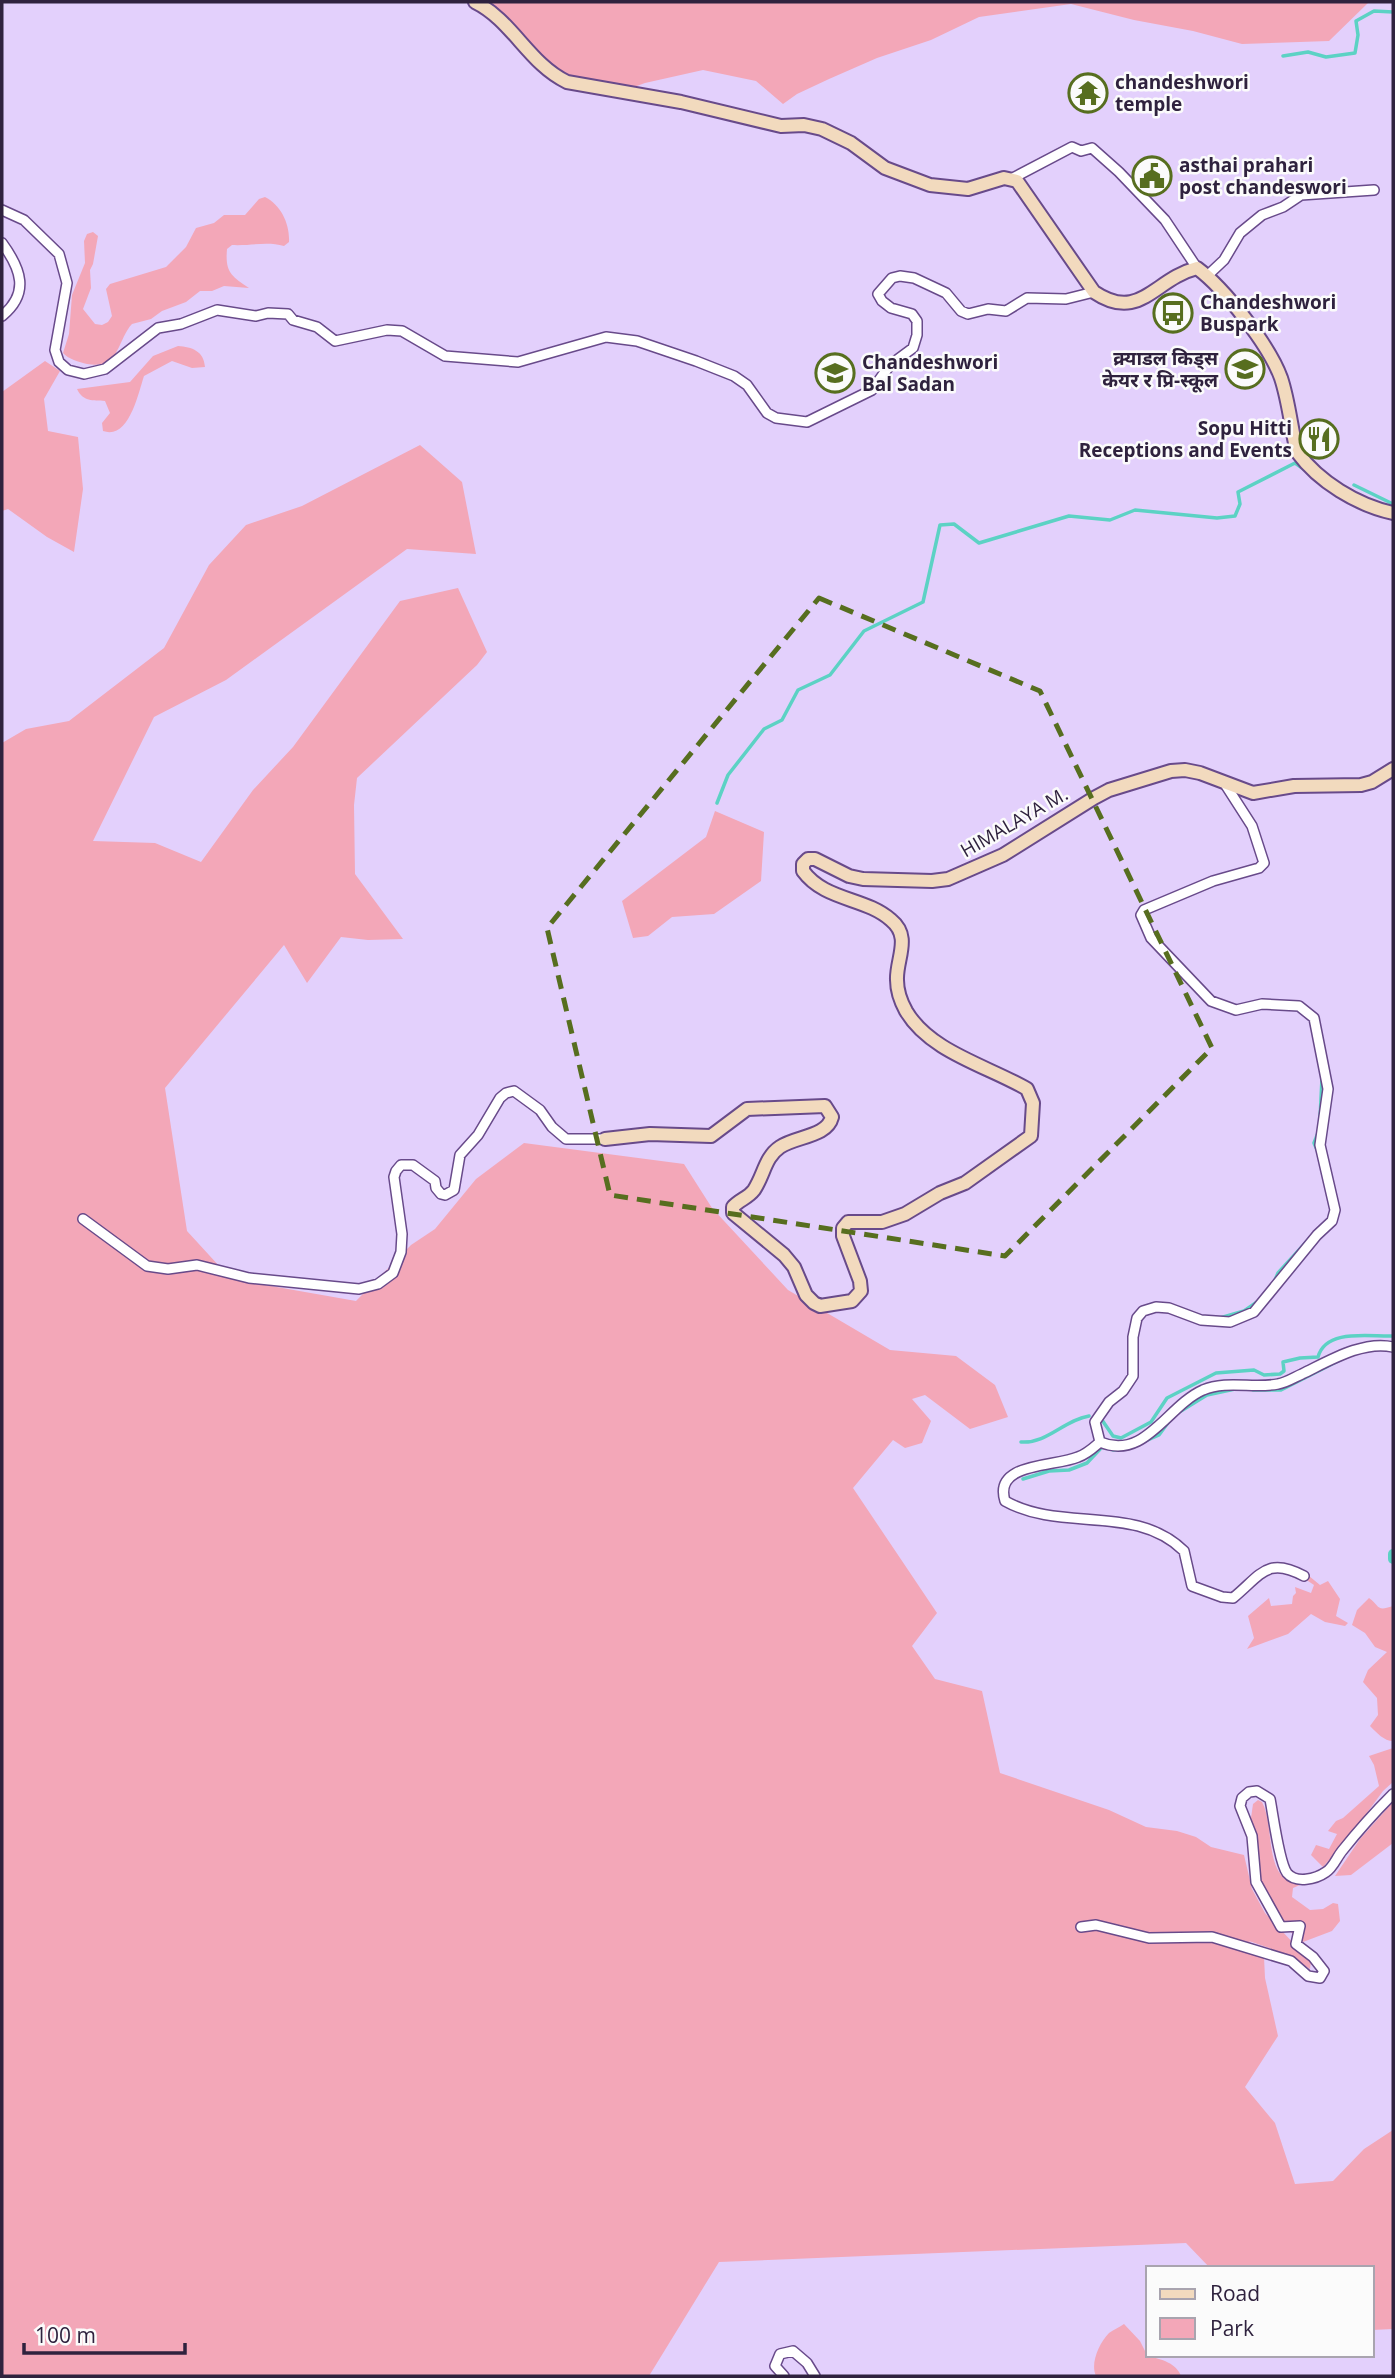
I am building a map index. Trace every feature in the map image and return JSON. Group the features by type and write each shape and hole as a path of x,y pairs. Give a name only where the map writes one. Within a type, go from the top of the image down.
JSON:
{"street":[{"path":"474,2 490,9 529,52 567,82 681,102 781,126 804,125 822,129 850,143 885,168 930,185 968,189 1004,178 1017,181 1094,292 1110,302 1133,304 1182,272 1202,272 1224,260 1240,233 1262,215 1283,207 1301,195 1374,190"},
{"path":"1011,179 1072,147 1081,151 1092,148 1165,220 1202,272 1224,292 1269,351 1282,380 1297,452 1312,471 1353,498 1375,509 1393,513"},
{"path":"2,210 23,219 59,254 67,283 55,350 59,362 68,370 84,374 105,369 158,328 181,324 217,310 256,316 268,313 288,314 293,320 317,327 335,341 387,330 402,331 445,356 466,359 518,362 606,337 637,341 696,360 734,376 747,385 767,413 776,418 807,422 872,390 890,365 913,348 917,321 912,314 891,308 878,294 892,278 914,278 928,284 946,293 961,311 968,314 988,309 1006,311 1027,298 1066,299 1094,292"},
{"path":"2,243 16,265 20,285 18,298 2,316"},
{"name":"HIMALAYA M.","path":"605,1139 650,1134 711,1136 747,1109 825,1106 832,1117 830,1124 779,1147 766,1164 752,1193 733,1208 733,1213 784,1255 794,1267 809,1299 814,1303 824,1306 852,1301 859,1295 861,1288 842,1236 843,1228 848,1222 882,1222 893,1219 940,1192 965,1183 1031,1136 1033,1103 1027,1089 940,1044 921,1030 905,1010 900,995 897,981 903,949 898,929 892,920 882,914 821,888 808,878 803,864 808,859 815,859 849,876 863,879 948,879 1003,855 1094,798 1158,774 1185,770 1253,793 1294,786 1361,785 1372,782 1393,769"},
{"path":"1100,1442 1095,1422 1133,1376 1133,1337 1137,1318 1143,1311 1156,1307 1169,1308 1201,1320 1230,1322 1254,1312 1317,1235 1332,1221 1335,1210 1320,1145 1328,1089 1314,1018 1299,1006 1262,1003 1236,1010 1211,1001 1151,938 1141,915 1144,910 1213,881 1253,870 1264,863 1252,826 1225,784"},
{"path":"83,1219 147,1266 168,1269 197,1265 249,1278 359,1289 378,1284 393,1273 401,1252 394,1186 396,1171 401,1166 413,1165 435,1181 436,1188 442,1194 449,1194 454,1190 460,1155 478,1135 500,1098 506,1093 514,1091 530,1102 566,1139 605,1139"},
{"path":"1100,1442 1114,1448 1139,1442 1185,1401 1205,1390 1234,1384 1281,1384 1353,1351 1382,1345 1393,1347"},
{"path":"1100,1442 1077,1458 1023,1469 1006,1480 1002,1491 1005,1501 1028,1513 1118,1522 1157,1531 1184,1551 1192,1586 1222,1597 1233,1598 1266,1569 1286,1567 1304,1576"},
{"path":"1081,1927 1096,1925 1149,1938 1212,1937 1291,1961 1308,1976 1320,1978 1324,1971 1321,1965 1296,1944 1300,1926 1281,1927 1256,1882 1252,1836 1240,1806 1242,1798 1249,1792 1257,1791 1270,1799 1282,1863 1287,1874 1297,1880 1313,1878 1329,1871 1335,1859 1367,1820 1393,1794"},
{"path":"784,2376 775,2366 780,2354 793,2351 816,2376"}],"highlighted area":[{"path":"819,598 1040,691 1212,1048 1005,1256 610,1195 547,928"}],"shaded area":[{"name":"Chandeshwori Bal Sadan","path":"834,356 851,380 842,387 840,385 835,388 819,366"}],"green space":[{"path":"489,2 1393,2 1368,3 1329,41 1242,44 1071,4 979,17 931,40 877,58 829,79 797,94 783,104 756,81 703,70 626,90 561,76"},
{"path":"265,197 276,205 283,216 288,228 289,242 284,246 232,245 227,249 230,273 249,288 224,286 212,291 200,291 186,302 162,311 151,319 132,324 112,358 106,363 87,364 71,359 63,353 69,334 72,295 85,263 84,241 87,234 93,232 98,236 90,270 91,288 83,309 95,324 102,325 112,316 106,289 110,284 166,267 186,247 196,228 214,223 224,215 245,215 259,199"},
{"path":"178,346 188,347 200,354 205,367 192,368 172,361 144,376 126,422 120,429 103,431 102,423 110,413 105,401 85,398 77,389 130,382 153,356"},
{"path":"45,361 60,371 44,399 48,431 78,437 83,489 74,552 47,537 8,509 2,511 2,392"},
{"path":"420,445 462,482 476,554 407,549 226,680 154,717 93,841 155,843 201,862 253,790 293,747 400,601 458,588 487,652 477,665 357,778 354,805 355,874 403,939 368,940 341,937 307,983 284,945 165,1088 187,1231 231,1279 356,1301 411,1245 435,1229 476,1179 524,1143 684,1164 712,1208 788,1290 890,1350 956,1356 995,1385 1008,1417 970,1429 925,1395 912,1399 931,1421 922,1443 905,1448 893,1440 853,1488 937,1613 912,1646 935,1679 982,1691 1000,1773 1109,1810 1146,1827 1177,1831 1196,1837 1211,1847 1244,1855 1252,1889 1265,1913 1311,1962 1310,1969 1286,1954 1249,1941 1264,1957 1265,1978 1278,2036 1245,2087 1275,2123 1295,2184 1333,2181 1364,2149 1393,2130 1393,2329 1374,2330 1374,2266 1208,2266 1186,2243 719,2262 649,2376 2,2376 2,743 26,729 69,721 164,648 209,565 246,525 302,506"},
{"path":"715,811 764,832 761,881 714,914 672,917 648,936 633,938 622,901 706,837"},
{"path":"1303,1571 1320,1585 1328,1581 1340,1599 1336,1616 1348,1623 1345,1626 1325,1622 1311,1614 1288,1634 1247,1649 1254,1638 1248,1616 1269,1598 1271,1606 1292,1604 1295,1587 1311,1593 1314,1585 1302,1577"},
{"path":"1369,1598 1381,1608 1393,1606 1393,1741 1384,1738 1370,1726 1378,1715 1377,1698 1363,1682 1368,1670 1387,1652 1375,1647 1365,1633 1352,1625 1357,1610"},
{"path":"1393,1748 1393,1782 1323,1867 1311,1855 1316,1845 1329,1849 1337,1834 1328,1831 1336,1821 1379,1786 1369,1756"},
{"path":"1258,1800 1262,1802 1266,1813 1275,1863 1288,1881 1300,1885 1293,1888 1292,1897 1310,1910 1338,1904 1340,1921 1332,1931 1303,1942 1283,1926 1258,1881 1251,1818 1253,1804"},
{"path":"1393,1802 1393,1843 1351,1875 1335,1876 1360,1839"},
{"path":"1124,2324 1140,2341 1146,2357 1168,2362 1181,2376 1096,2376 1096,2354 1109,2333"}],"waterway":[{"path":"1283,56 1308,52 1326,57 1355,53 1358,35 1356,21 1374,11 1393,12"},
{"path":"717,803 728,775 764,729 782,720 798,690 830,675 864,631 923,602 940,525 954,524 979,543 1069,516 1110,520 1135,510 1217,518 1235,516 1240,504 1238,492 1295,463 1305,470"},
{"path":"1354,485 1393,504"},
{"path":"1320,1119 1322,1078"},
{"path":"1318,1133 1314,1143 1318,1152"},
{"path":"1275,1280 1278,1273 1310,1238"},
{"path":"1220,1318 1244,1311 1257,1302"},
{"path":"1102,1420 1113,1436 1121,1438 1151,1422 1167,1398 1216,1373 1254,1370 1264,1375 1280,1374 1284,1371 1283,1362 1318,1357 1323,1348 1339,1338 1361,1335 1393,1336"},
{"path":"1253,1390 1281,1390 1342,1359"},
{"path":"1181,1411 1207,1395 1235,1389"},
{"path":"1021,1442 1047,1436 1071,1422 1089,1416"},
{"path":"1141,1443 1159,1435 1170,1420"},
{"path":"1023,1479 1049,1471 1069,1470 1087,1463 1103,1446 1113,1450 1128,1448"},
{"path":"1393,1554 1393,1559"}],"place":[{"name":"chandeshwori temple","path":"1088,93"},
{"name":"asthai prahari post chandeswori","path":"1152,176"},
{"name":"Chandeshwori Buspark","path":"1173,313"},
{"name":"क्र्याडल किड्स केयर र प्रि-स्कूल","path":"1245,369"},
{"name":"Chandeshwori Bal Sadan","path":"835,373"},
{"name":"Sopu Hitti Receptions and Events","path":"1319,439"}]}
